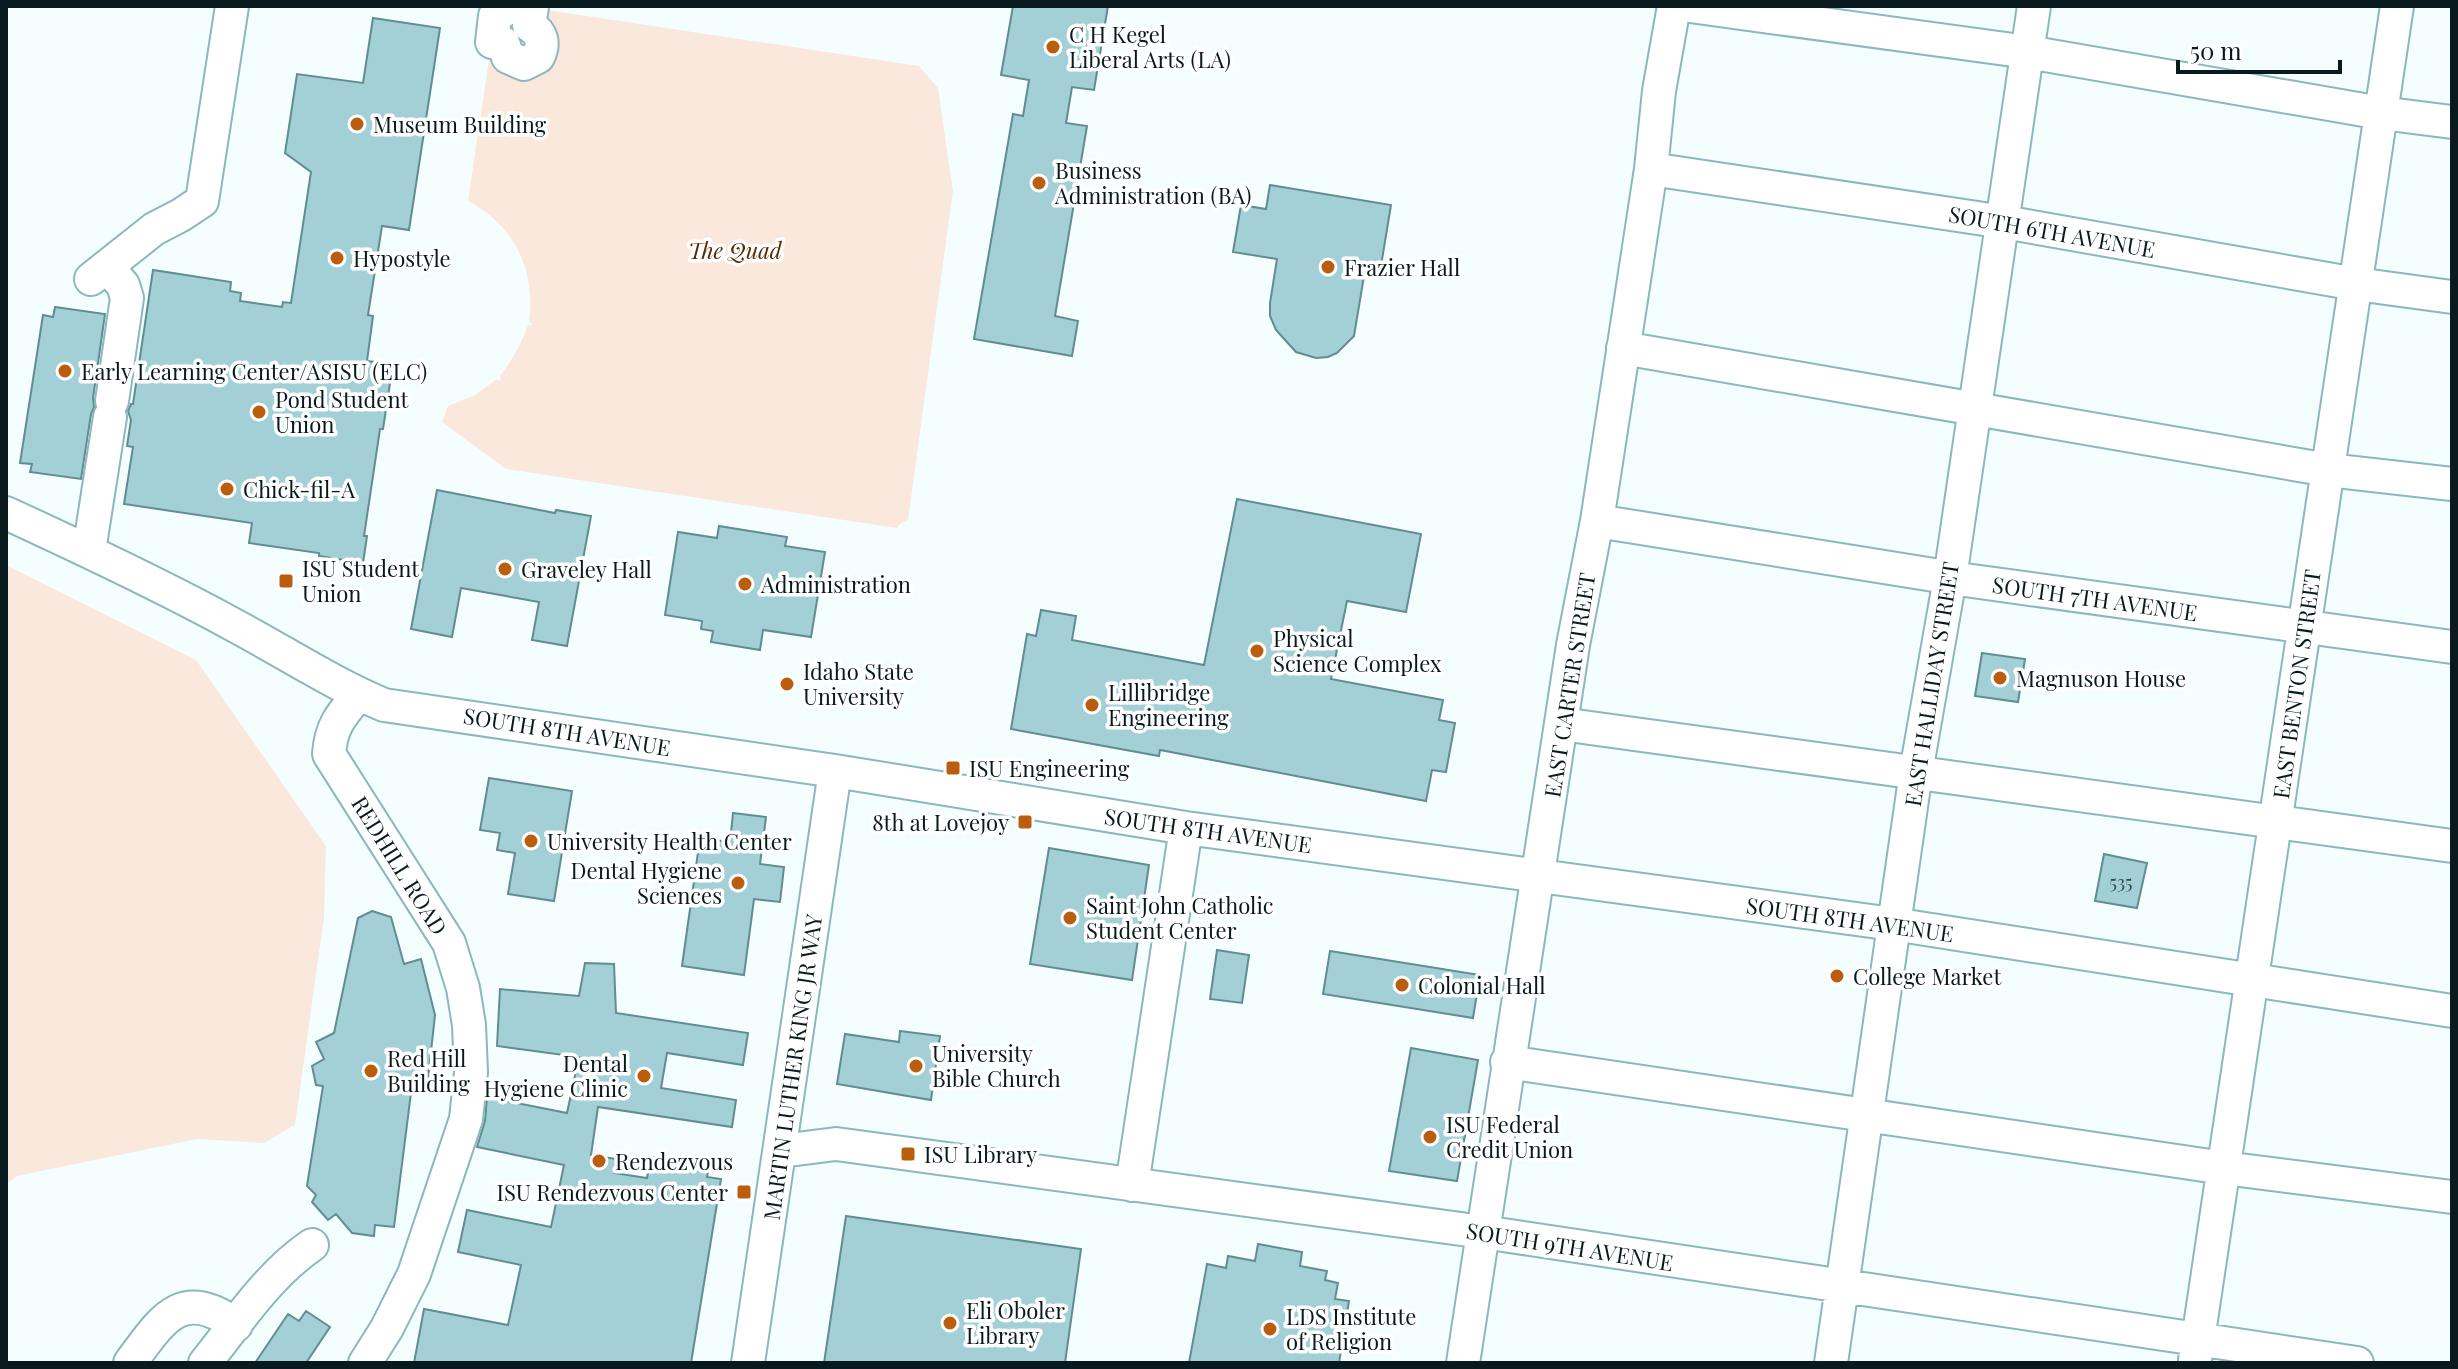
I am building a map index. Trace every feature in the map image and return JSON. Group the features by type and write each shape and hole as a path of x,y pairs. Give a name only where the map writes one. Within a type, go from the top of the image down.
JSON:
{"street":[{"path":"89,551 127,298 123,285 100,274 154,229 202,201 232,6"},
{"path":"511,6 495,16 492,42 503,43 508,57 524,64 538,57 543,41 529,25 532,7 523,6"},
{"name":"EAST CARTER STREET","path":"1463,1363 1573,645 1597,521 1674,6"},
{"path":"1690,6 2028,52 2381,113 2452,122"},
{"name":"EAST HALLIDAY STREET","path":"1831,1363 1893,924 1950,578 2034,6"},
{"name":"EAST BENTON STREET","path":"2196,1352 2397,6"},
{"name":"SOUTH 6TH AVENUE","path":"1651,169 2004,222 2356,284 2452,297"},
{"path":"1623,348 2328,470 2452,484"},
{"name":"SOUTH 8TH AVENUE","path":"6,513 231,623 384,705 835,771 1186,828 1893,924 2452,1011"},
{"name":"SOUTH 7TH AVENUE","path":"1597,521 1950,578 2452,647"},
{"name":"REDHILL ROAD","path":"359,694 340,716 331,738 329,754 449,943 463,988 469,1025 471,1072 466,1119 414,1274 365,1363"},
{"path":"1561,724 2452,846"},
{"name":"MARTIN LUTHER KING JR WAY","path":"748,1363 835,771"},
{"path":"1132,1185 1186,828"},
{"path":"1507,1062 2224,1168 2452,1197"},
{"name":"SOUTH 9TH AVENUE","path":"781,1151 836,1144 1483,1232 1842,1287 2196,1352 2357,1363"},
{"path":"205,1363 271,1281 312,1245"},
{"path":"130,1363 156,1328 174,1312 195,1306 216,1311 236,1325"}],"green space":[{"name":"The Quad","path":"547,10 919,66 938,88 953,191 908,520 897,528 506,469 442,422 448,406 475,395 501,379 528,325 532,323 529,322 529,285 518,251 498,223 468,201 489,59 499,59 513,69 546,27"},
{"path":"6,565 196,660 326,846 324,917 295,1125 264,1143 197,1139 17,1176 6,1184"}],"building":[{"name":"Business Administration (BA)","path":"1013,6 1108,6 1094,90 1072,87 1066,123 1087,126 1055,316 1078,321 1072,356 974,339 1013,114 1023,116 1029,80 1001,75"},
{"name":"Pond Student Union","path":"373,18 440,28 409,230 382,226 368,315 373,316 367,361 393,364 383,429 380,429 364,536 367,536 363,563 249,543 252,523 124,504 133,447 127,446 131,420 128,411 133,404 153,270 231,282 230,291 241,293 240,301 282,307 283,302 291,303 311,172 285,153 297,74 363,83"},
{"name":"Frazier Hall","path":"1270,185 1391,205 1379,278 1364,276 1354,336 1337,353 1328,357 1316,358 1296,352 1276,330 1270,316 1270,303 1277,259 1233,252 1241,205 1266,209"},
{"name":"Early Learning Center/ASISU (ELC)","path":"55,307 105,314 94,407 81,479 30,472 32,464 20,463 43,315 53,317"},
{"name":"Graveley Hall","path":"437,490 555,513 556,510 591,516 567,646 532,640 539,602 461,588 452,637 411,629"},
{"name":"Physical Science Complex","path":"1237,499 1421,534 1406,612 1347,601 1331,679 1443,700 1439,720 1455,723 1446,772 1432,770 1426,801 1160,750 1159,756 1011,729 1027,634 1036,636 1041,610 1076,616 1072,640 1204,665"},
{"name":"Administration","path":"719,526 787,537 785,546 825,552 811,637 763,630 760,650 711,642 713,631 701,629 702,621 665,615 678,532 717,538"},
{"name":"Magnuson House","path":"1982,653 2025,659 2018,702 1975,696"},
{"name":"University Health Center","path":"489,778 572,791 554,901 508,894 515,853 497,850 500,833 480,830"},
{"name":"Dental Hygiene Sciences","path":"733,813 766,817 760,864 784,867 780,902 754,899 744,975 682,966 700,838 730,842"},
{"name":"Saint John Catholic Student Center","path":"1049,848 1149,865 1132,980 1030,964"},
{"path":"2104,854 2147,863 2137,908 2095,901"},
{"name":"Red Hill Building","path":"372,911 391,917 404,964 421,959 435,1015 428,1079 413,1077 394,1227 375,1225 374,1236 352,1233 336,1214 328,1220 312,1202 316,1195 307,1186 323,1086 316,1085 312,1066 324,1059 316,1042 334,1033 358,918"},
{"path":"1217,950 1249,955 1242,1003 1210,999"},
{"name":"Colonial Hall","path":"1330,951 1480,975 1473,1018 1323,994"},
{"name":"Rendezvous","path":"585,963 614,964 616,1013 748,1033 743,1065 667,1053 661,1088 736,1100 732,1127 598,1107 591,1155 616,1159 614,1173 647,1178 651,1157 709,1167 707,1177 721,1179 691,1363 414,1363 424,1309 508,1325 521,1265 458,1252 467,1210 551,1227 564,1165 477,1147 485,1121 487,1097 567,1113 579,1057 497,1046 500,989 579,996"},
{"path":"900,1031 940,1036 931,1100 837,1084 845,1034 899,1042"},
{"path":"1411,1048 1478,1060 1457,1181 1389,1171"},
{"name":"Eli Oboler Library","path":"846,1216 1081,1249 1065,1363 824,1363"},
{"name":"LDS Institute of Religion","path":"1258,1244 1302,1252 1300,1266 1327,1271 1325,1280 1338,1283 1335,1299 1349,1301 1339,1363 1189,1363 1207,1264 1226,1268 1228,1256 1255,1261"},
{"path":"306,1311 330,1327 306,1363 255,1363 288,1314 299,1321"}],"place":[{"name":"C H Kegel Liberal Arts (LA)","path":"1053,47"},
{"name":"Museum Building","path":"357,124"},
{"name":"Business Administration (BA)","path":"1039,183"},
{"name":"Hypostyle","path":"337,258"},
{"name":"Frazier Hall","path":"1328,267"},
{"name":"Early Learning Center/ASISU (ELC)","path":"65,371"},
{"name":"Pond Student Union","path":"259,412"},
{"name":"Chick-fil-A","path":"227,489"},
{"name":"Graveley Hall","path":"505,569"},
{"name":"ISU Student Union","path":"286,581"},
{"name":"Administration","path":"745,584"},
{"name":"Physical Science Complex","path":"1257,651"},
{"name":"Magnuson House","path":"2000,678"},
{"name":"Idaho State University","path":"787,684"},
{"name":"Lillibridge Engineering","path":"1092,705"},
{"name":"ISU Engineering","path":"953,768"},
{"name":"8th at Lovejoy","path":"1025,822"},
{"name":"University Health Center","path":"531,841"},
{"name":"Dental Hygiene Sciences","path":"738,883"},
{"name":"Saint John Catholic Student Center","path":"1070,918"},
{"name":"College Market","path":"1837,976"},
{"name":"Colonial Hall","path":"1402,985"},
{"name":"University Bible Church","path":"916,1066"},
{"name":"Red Hill Building","path":"371,1071"},
{"name":"Dental Hygiene Clinic","path":"644,1076"},
{"name":"ISU Federal Credit Union","path":"1430,1137"},
{"name":"ISU Library","path":"908,1154"},
{"name":"Rendezvous","path":"599,1161"},
{"name":"ISU Rendezvous Center","path":"744,1192"},
{"name":"Eli Oboler Library","path":"950,1323"},
{"name":"LDS Institute of Religion","path":"1270,1329"}]}
